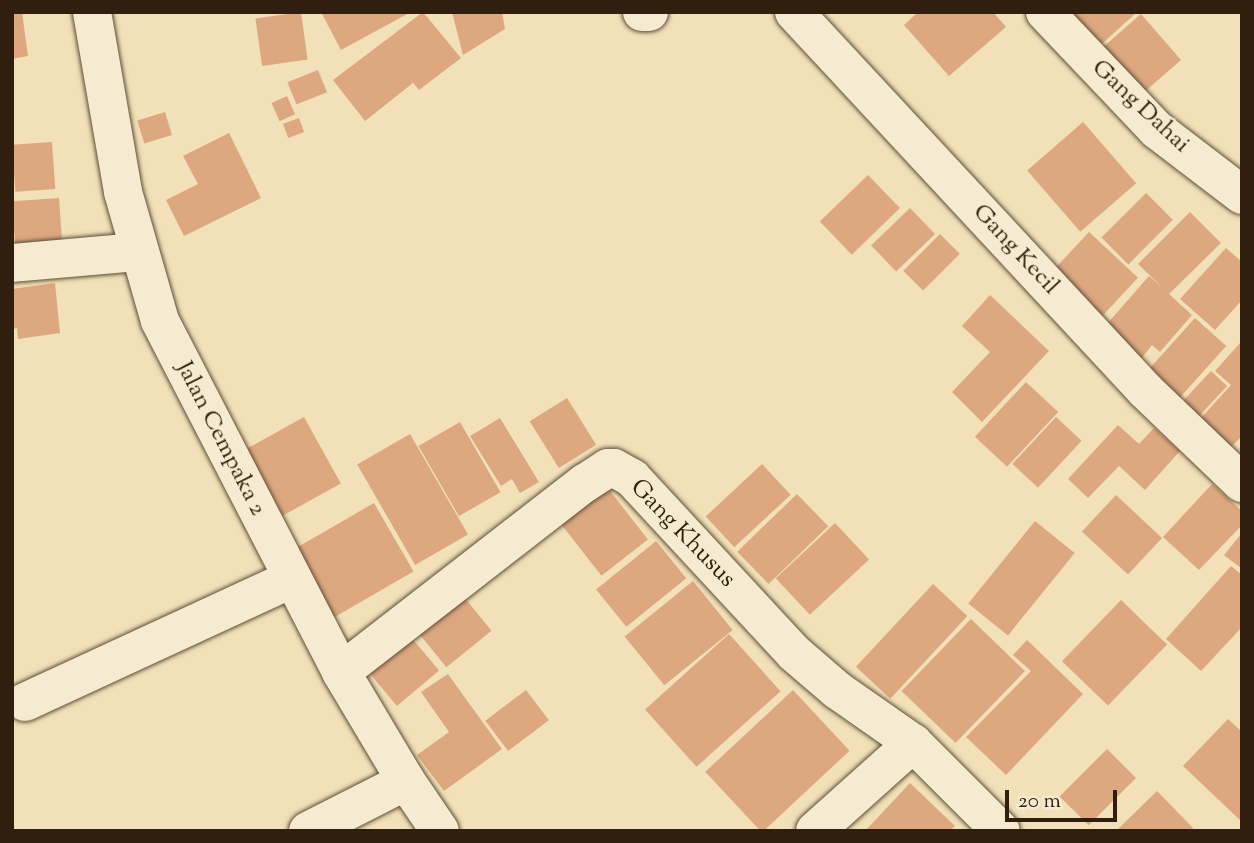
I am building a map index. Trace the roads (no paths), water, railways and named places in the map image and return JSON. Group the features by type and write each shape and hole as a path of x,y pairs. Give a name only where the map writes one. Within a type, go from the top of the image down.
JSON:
{"street":[{"name":"Jalan Cempaka 2","path":"92,12 123,192 160,321 341,672 406,781 440,831"},
{"path":"642,12 649,12"},
{"name":"Gang Kecil","path":"794,12 1146,391 1242,483"},
{"name":"Gang Dahai","path":"1045,12 1157,130 1242,195"},
{"path":"12,264 139,252"},
{"name":"Gang Khusus","path":"341,672 585,483 608,468 614,468 632,478 794,653 837,690 913,743 1001,831"},
{"path":"25,702 291,579"},
{"path":"815,831 913,743"},
{"path":"308,831 406,781"}]}
